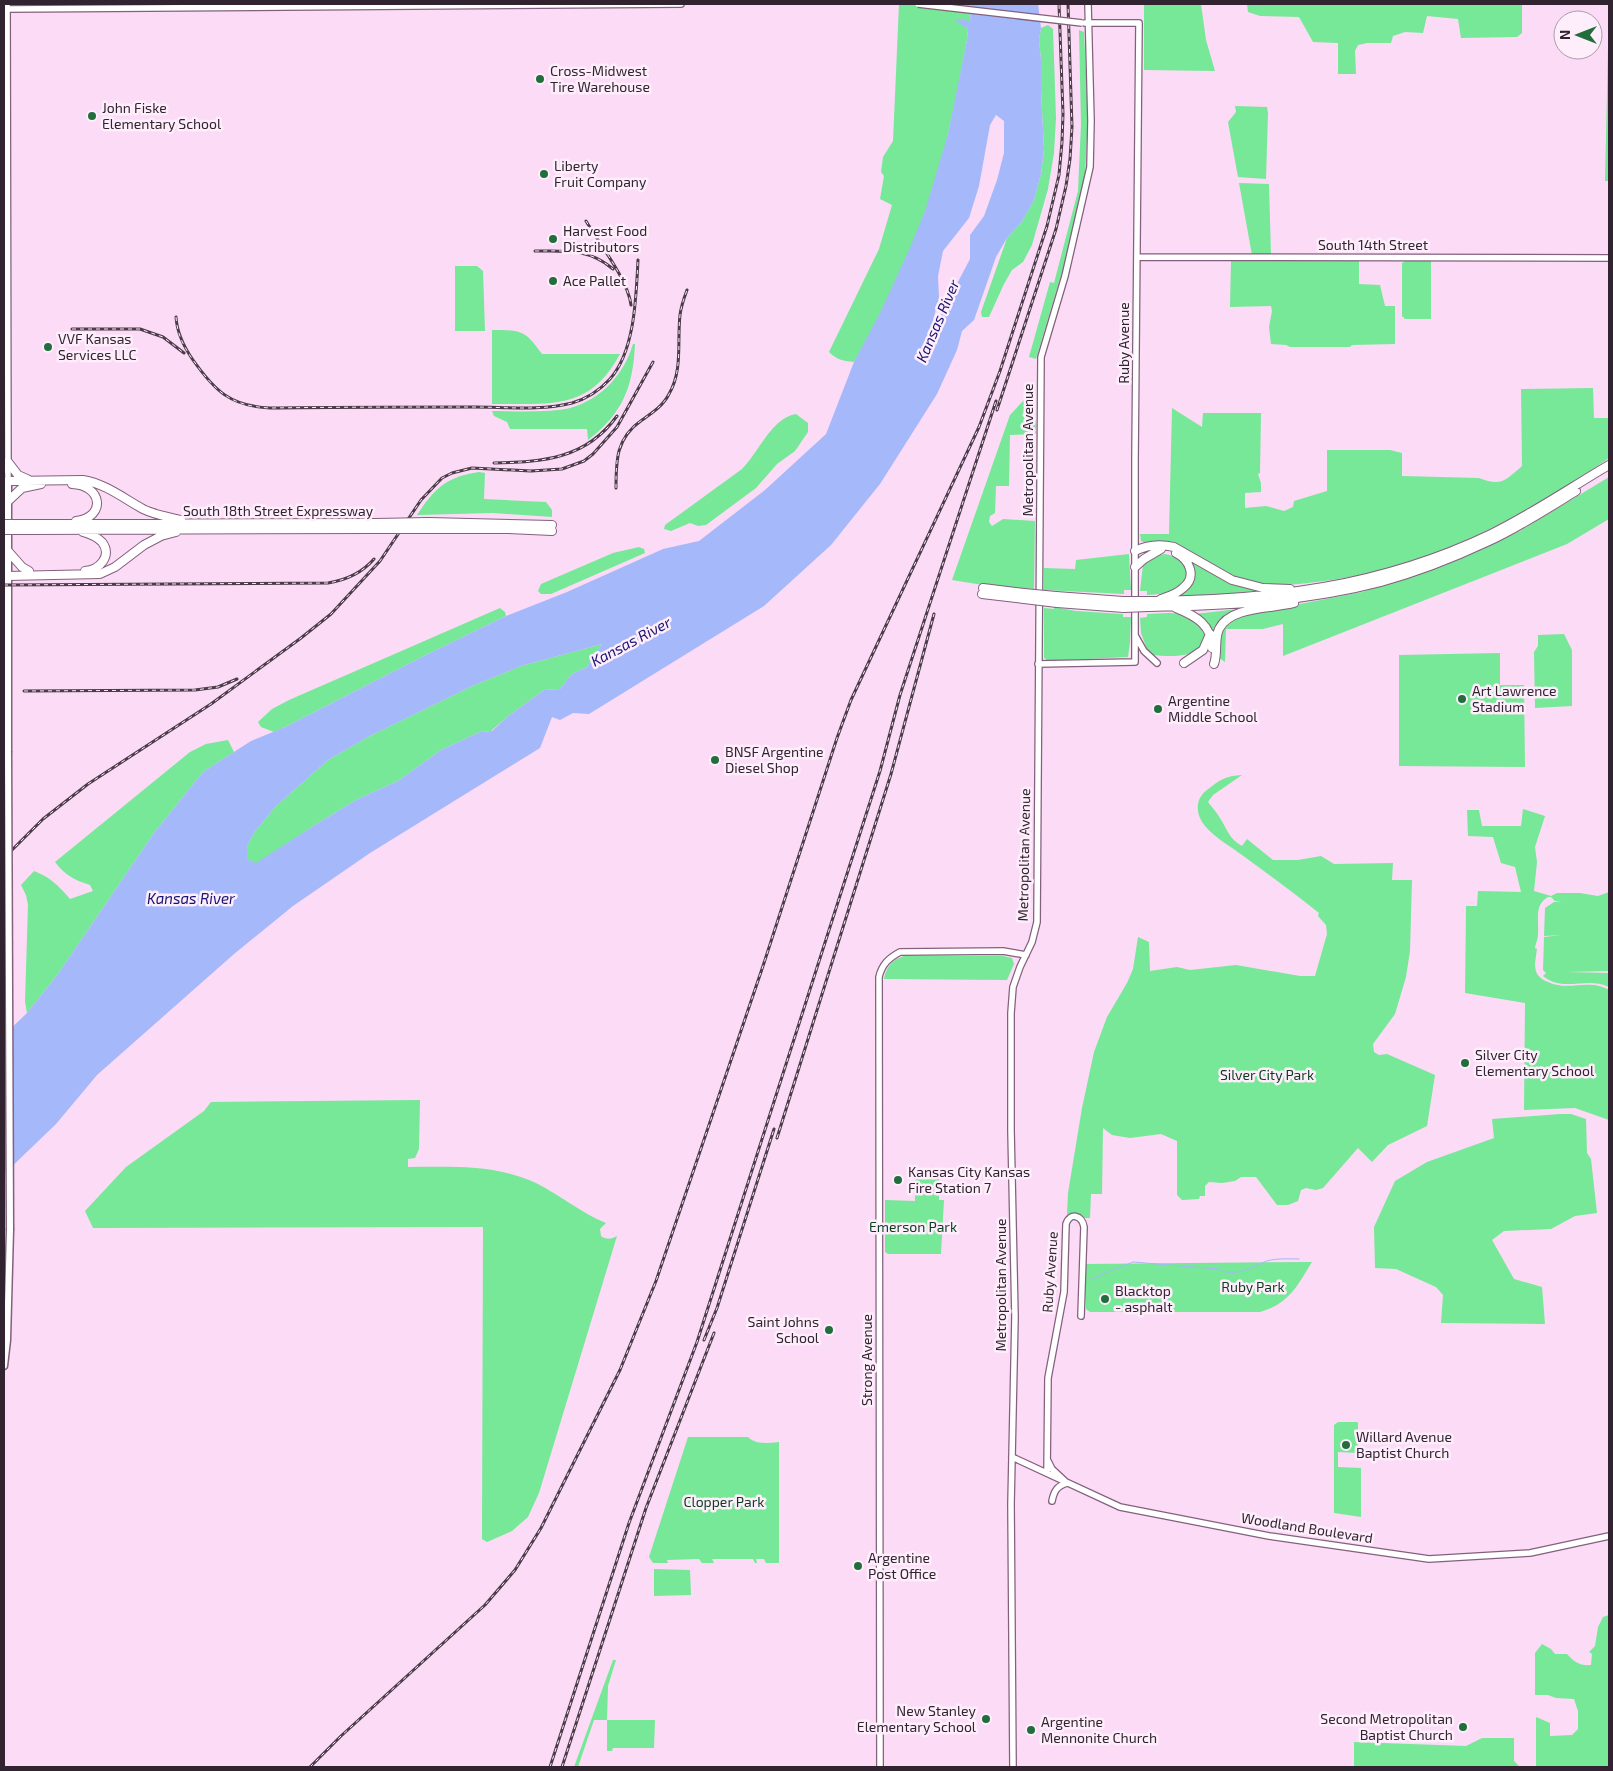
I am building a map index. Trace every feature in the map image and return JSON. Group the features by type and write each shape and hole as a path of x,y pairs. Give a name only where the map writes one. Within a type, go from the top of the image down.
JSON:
{"highway":[{"path":"982,591 1056,600 1123,604 1234,599 1310,590 1388,574 1461,547 1521,518 1609,465"},
{"path":"6,466 29,480"},
{"path":"1172,607 1246,603 1320,594 1380,582 1409,573 1471,549 1517,526 1609,471"},
{"path":"8,480 83,480 92,482 106,487 150,512 193,523"},
{"path":"6,502 22,488 36,484 80,484 91,489 97,499 94,513 84,519 62,524"},
{"name":"South 18th Street Expressway","path":"4,530 62,524 193,523 215,526"},
{"name":"South 18th Street Expressway","path":"4,524 79,530 185,530 215,526 429,525 552,528"},
{"path":"7,574 30,571 87,571 99,567 105,559 106,552 102,542 79,530"},
{"path":"7,574 100,574 115,567 149,542 161,536 185,530"},
{"path":"1135,551 1144,546 1167,545 1174,547 1232,580 1263,588 1310,590"},
{"path":"1135,567 1144,559 1161,550"},
{"path":"1135,551 1169,550 1184,557 1191,569 1186,586 1151,603"},
{"path":"6,552 22,567 30,571"},
{"path":"1151,603 1172,607 1190,614 1203,622 1210,634 1214,664 1218,635 1223,623 1229,618 1244,612 1292,604 1320,594"},
{"path":"1184,663 1202,650 1208,642 1210,634"}],"main road":[{"path":"4,1366 7,1340 10,1230 6,552 8,480"}],"street":[{"path":"8,480 6,466 7,6 681,4"},
{"path":"918,4 1085,23"},
{"name":"Metropolitan Avenue","path":"1013,1767 1011,1565 1015,1317 1011,1122 1013,987 1032,942 1037,922 1041,357 1065,276 1090,167 1091,121 1085,23 1088,4"},
{"name":"Ruby Avenue","path":"1038,664 1135,662 1139,23 1085,23"},
{"name":"South 14th Street","path":"1138,257 1609,258"},
{"path":"1134,635 1144,651 1156,662"},
{"name":"Strong Avenue","path":"880,1767 879,977 884,963 890,957 900,952 1003,951 1026,955"},
{"name":"Ruby Avenue","path":"1047,1473 1048,1378 1064,1292 1066,1224 1072,1216 1076,1216 1083,1222 1084,1227 1081,1316"},
{"name":"Woodland Boulevard","path":"1012,1457 1120,1507 1269,1536 1429,1559 1530,1553 1609,1536"},
{"path":"1047,1459 1052,1469 1067,1483 1058,1486 1054,1490 1052,1500"}],"green space":[{"path":"899,4 971,4 970,23 962,24 968,29 967,40 953,111 940,164 921,223 897,280 854,362 838,358 829,352 879,249 892,205 880,199 884,176 881,172 883,157 893,141"},
{"path":"1144,4 1201,4 1206,40 1215,71 1144,70"},
{"path":"1247,4 1522,4 1522,33 1517,37 1461,38 1458,19 1427,16 1423,33 1405,32 1393,36 1391,43 1358,45 1355,51 1356,74 1338,74 1338,43 1313,42 1299,17 1260,16 1248,12"},
{"path":"1048,25 1053,29 1056,118 1054,153 1048,189 1032,245 1023,262 1012,270 989,317 982,317 981,312 1007,238 1021,223 1034,200 1041,174 1044,149 1039,40 1041,28"},
{"path":"1079,30 1084,32 1088,117 1085,176 1073,235 1036,359 1029,357 1050,282 1054,283 1078,191 1081,124"},
{"path":"1608,40 1609,181 1605,181 1608,48"},
{"path":"1235,106 1267,107 1266,179 1238,177 1228,122 1236,112"},
{"path":"1239,183 1269,184 1271,255 1252,255"},
{"path":"1231,260 1359,260 1359,284 1380,285 1385,306 1395,306 1395,344 1352,345 1350,347 1290,347 1271,344 1269,327 1271,306 1230,307"},
{"path":"1407,260 1431,261 1431,319 1405,319 1402,316 1402,263"},
{"path":"455,266 477,266 483,271 485,331 455,331"},
{"path":"492,330 510,330 522,333 531,340 542,354 620,354 608,373 595,386 581,395 550,403 492,404"},
{"path":"633,344 635,344 632,373 624,398 610,420 588,440 587,429 510,429 507,422 494,416 492,411 552,411 582,404 602,392 618,375"},
{"path":"1593,388 1594,418 1609,418 1609,458 1542,501 1506,521 1433,554 1356,576 1288,585 1268,585 1249,583 1232,577 1193,552 1178,545 1145,543 1141,541 1140,534 1169,534 1172,408 1202,427 1203,413 1261,413 1260,473 1258,474 1261,492 1245,493 1245,508 1266,506 1284,511 1293,507 1294,501 1327,491 1327,450 1390,450 1402,453 1402,476 1479,478 1493,482 1503,481 1522,466 1521,389"},
{"path":"1024,400 1027,403 1022,416 1036,421 1036,434 1010,435 1009,486 996,486 995,513 990,516 989,522 992,526 1003,519 1035,521 1034,589 989,586 952,580 1010,415"},
{"path":"796,414 808,423 808,432 795,451 777,464 756,488 706,525 698,526 690,523 671,531 664,529 665,525 742,469 772,429 787,417"},
{"path":"479,472 485,473 484,499 546,502 552,510 552,517 493,513 417,515 442,485 458,477"},
{"path":"1609,477 1609,519 1567,544 1283,656 1283,624 1263,629 1226,629 1225,662 1219,658 1219,643 1222,632 1230,622 1242,615 1362,592 1445,565 1520,531"},
{"path":"639,547 644,549 645,553 551,594 541,594 538,591 541,584 613,553"},
{"path":"1129,554 1131,590 1124,590 1124,594 1044,590 1044,568 1075,569 1076,560"},
{"path":"1165,554 1178,557 1187,567 1184,581 1175,590 1162,594 1147,595 1147,591 1140,591 1143,565 1153,556"},
{"path":"1189,559 1260,590 1223,595 1177,597 1185,589"},
{"path":"1054,607 1076,611 1123,614 1123,617 1131,617 1128,657 1046,661 1044,658 1044,608 1054,609"},
{"path":"500,608 505,612 506,616 285,727 274,732 261,727 258,722 272,709 289,700"},
{"path":"1247,608 1235,612 1215,637 1195,614"},
{"path":"1167,613 1187,616 1199,624 1203,630 1204,641 1196,651 1188,654 1152,655 1148,652 1141,633 1140,618 1147,617 1147,614"},
{"path":"1564,634 1572,650 1572,706 1535,708 1534,652 1538,646 1538,635"},
{"path":"602,644 587,667 572,674 560,689 544,690 491,731 480,732 441,750 398,781 358,799 256,864 247,859 247,846 254,833 275,807 328,760 368,737 472,686 521,666"},
{"name":"Art Lawrence Stadium","path":"1500,653 1500,685 1524,685 1525,767 1399,766 1399,655"},
{"path":"228,740 234,752 203,772 154,833 58,974 27,1013 25,1002 28,905 21,885 34,871 54,882 70,899 93,891 90,885 70,876 55,862 190,752 206,744"},
{"name":"Silver City Park","path":"1242,775 1213,795 1208,802 1219,816 1231,837 1242,846 1247,839 1273,860 1298,860 1321,856 1334,864 1393,863 1392,880 1412,880 1410,951 1406,977 1395,1014 1373,1044 1374,1052 1379,1055 1387,1054 1435,1075 1427,1126 1388,1145 1372,1162 1358,1148 1323,1188 1316,1190 1306,1188 1301,1190 1298,1201 1288,1205 1277,1205 1256,1177 1241,1177 1235,1181 1222,1183 1209,1182 1205,1186 1205,1196 1200,1196 1199,1199 1182,1200 1177,1195 1177,1141 1161,1134 1130,1138 1112,1135 1103,1128 1102,1194 1091,1194 1090,1218 1083,1218 1078,1213 1067,1215 1068,1193 1082,1108 1094,1052 1107,1017 1133,969 1138,937 1149,942 1150,971 1177,967 1190,970 1236,965 1300,976 1315,976 1327,934 1326,925 1318,916 1319,913 1218,838 1205,826 1199,817 1198,802 1203,794 1223,779"},
{"path":"1523,809 1545,816 1535,847 1537,862 1534,891 1551,896 1557,893 1580,893 1598,896 1609,892 1609,971 1566,972 1609,973 1609,987 1592,983 1559,983 1543,976 1546,973 1543,970 1544,937 1562,935 1544,936 1545,908 1554,902 1562,901 1555,901 1551,897 1544,900 1539,908 1535,969 1539,976 1556,985 1594,985 1609,990 1609,1120 1575,1108 1524,1110 1525,1003 1465,993 1466,906 1477,906 1478,891 1521,892 1515,867 1501,863 1493,837 1468,836 1467,810 1479,810 1482,826 1521,826"},
{"path":"904,956 1003,956 1012,958 1014,964 1007,980 884,979 890,964"},
{"path":"420,1100 419,1149 415,1158 408,1159 408,1167 473,1168 505,1172 521,1177 536,1183 606,1223 600,1229 601,1236 609,1239 617,1236 539,1493 528,1517 512,1531 487,1542 482,1539 483,1227 93,1228 85,1211 126,1167 204,1111 211,1102"},
{"path":"1571,1114 1586,1119 1587,1153 1591,1159 1597,1213 1575,1216 1551,1229 1504,1231 1492,1240 1514,1279 1542,1287 1545,1324 1441,1323 1443,1295 1436,1287 1396,1269 1375,1268 1374,1227 1395,1181 1427,1162 1494,1138 1492,1119"},
{"name":"Emerson Park","path":"915,1179 939,1179 939,1200 944,1200 941,1254 888,1254 885,1252 885,1200 915,1201"},
{"name":"Ruby Park","path":"1312,1262 1297,1286 1285,1299 1270,1309 1260,1312 1090,1312 1086,1309 1085,1264"},
{"path":"1338,1422 1358,1423 1358,1453 1338,1452 1338,1467 1361,1468 1361,1517 1334,1513 1334,1425"},
{"name":"Clopper Park","path":"688,1437 748,1437 758,1442 779,1442 779,1563 766,1563 764,1559 756,1559 757,1563 755,1563 753,1559 712,1559 714,1563 702,1563 699,1559 667,1560 668,1563 653,1563 649,1557"},
{"path":"654,1569 690,1570 691,1595 654,1596"},
{"path":"1609,1615 1609,1767 1536,1767 1536,1717 1550,1723 1550,1736 1572,1735 1578,1729 1578,1711 1574,1699 1535,1695 1535,1653 1542,1644 1551,1649 1555,1654 1567,1654 1578,1663 1591,1665 1592,1654 1589,1652 1595,1646 1598,1627 1603,1617"},
{"path":"613,1660 616,1660 608,1686 607,1720 594,1720 578,1767 574,1767"},
{"path":"607,1720 655,1720 654,1748 613,1748 612,1751 607,1751"},
{"path":"1482,1738 1514,1738 1514,1761 1520,1767 1354,1767 1354,1742 1466,1746"}],"water":[{"name":"Kansas River","path":"971,4 1038,4 1041,28 1039,40 1044,149 1041,174 1034,200 1021,223 1007,238 996,257 974,320 962,331 957,350 937,394 880,484 831,545 764,606 589,714 573,713 560,720 552,717 540,748 370,853 293,906 234,954 97,1075 56,1124 4,1174 4,1035 27,1013 58,974 154,833 203,772 251,741 285,727 506,616 567,592 663,549 699,541 765,490 826,434 854,362 880,313 925,211 948,134 967,40 968,29 955,20 963,19 970,22","holes":["996,115 1004,121 1004,153 984,216 970,235 970,259 940,316 937,346 933,332 928,339 939,298 938,276 943,251 969,218 979,186 990,125","602,644 587,667 572,674 560,689 544,690 507,717 492,731 480,732 441,750 398,781 358,799 256,863 247,859 247,846 254,833 275,807 328,760 368,737 472,686 521,666"]}],"waterway":[{"path":"1091,1279 1133,1262 1237,1272 1271,1260 1299,1259"}],"railway":[{"path":"310,1767 341,1736 485,1605 515,1570 541,1528 620,1370 656,1281 851,700 979,427 1000,371 1047,226 1059,175 1062,142 1063,114 1059,4"},
{"path":"997,410 1056,229 1066,186 1072,127 1068,4"},
{"path":"586,221 625,284 631,305"},
{"path":"535,251 566,251 585,254 604,262 613,269"},
{"path":"176,317 182,340 190,355 216,388 234,400 256,407 548,407 572,403 588,397 606,383 618,367 625,354 633,323 638,260"},
{"path":"616,488 617,459 622,442 633,427 664,402 673,385 678,366 680,315 687,290"},
{"path":"72,329 140,329 163,337 184,353"},
{"path":"4,858 43,819 88,784 211,704 331,614 380,561 421,500 442,478 452,473 472,468 531,471 562,469 584,461 593,454 617,427 653,362"},
{"path":"550,1767 629,1523 697,1342 880,771 900,695 996,401"},
{"path":"494,463 546,459 577,450 605,430 617,416"},
{"path":"4,585 328,583 353,575 374,559"},
{"path":"777,1138 891,774 934,614"},
{"path":"24,691 195,690 218,687 237,679"},
{"path":"704,1340 717,1308 774,1129"},
{"path":"562,1767 646,1508 714,1333"}],"place":[{"name":"Cross-Midwest Tire Warehouse","path":"540,79"},
{"name":"John Fiske Elementary School","path":"92,116"},
{"name":"Liberty Fruit Company","path":"544,174"},
{"name":"Harvest Food Distributors","path":"553,239"},
{"name":"Ace Pallet","path":"553,281"},
{"name":"VVF Kansas Services LLC","path":"48,347"},
{"name":"Art Lawrence Stadium","path":"1462,699"},
{"name":"Argentine Middle School","path":"1158,709"},
{"name":"BNSF Argentine Diesel Shop","path":"715,760"},
{"name":"Silver City Elementary School","path":"1465,1063"},
{"name":"Kansas City Kansas Fire Station 7","path":"898,1180"},
{"name":"Blacktop - asphalt","path":"1105,1299"},
{"name":"Saint Johns School","path":"829,1330"},
{"name":"Willard Avenue Baptist Church","path":"1346,1445"},
{"name":"Argentine Post Office","path":"858,1566"},
{"name":"New Stanley Elementary School","path":"986,1719"},
{"name":"Second Metropolitan Baptist Church","path":"1463,1727"},
{"name":"Argentine Mennonite Church","path":"1031,1730"}]}
